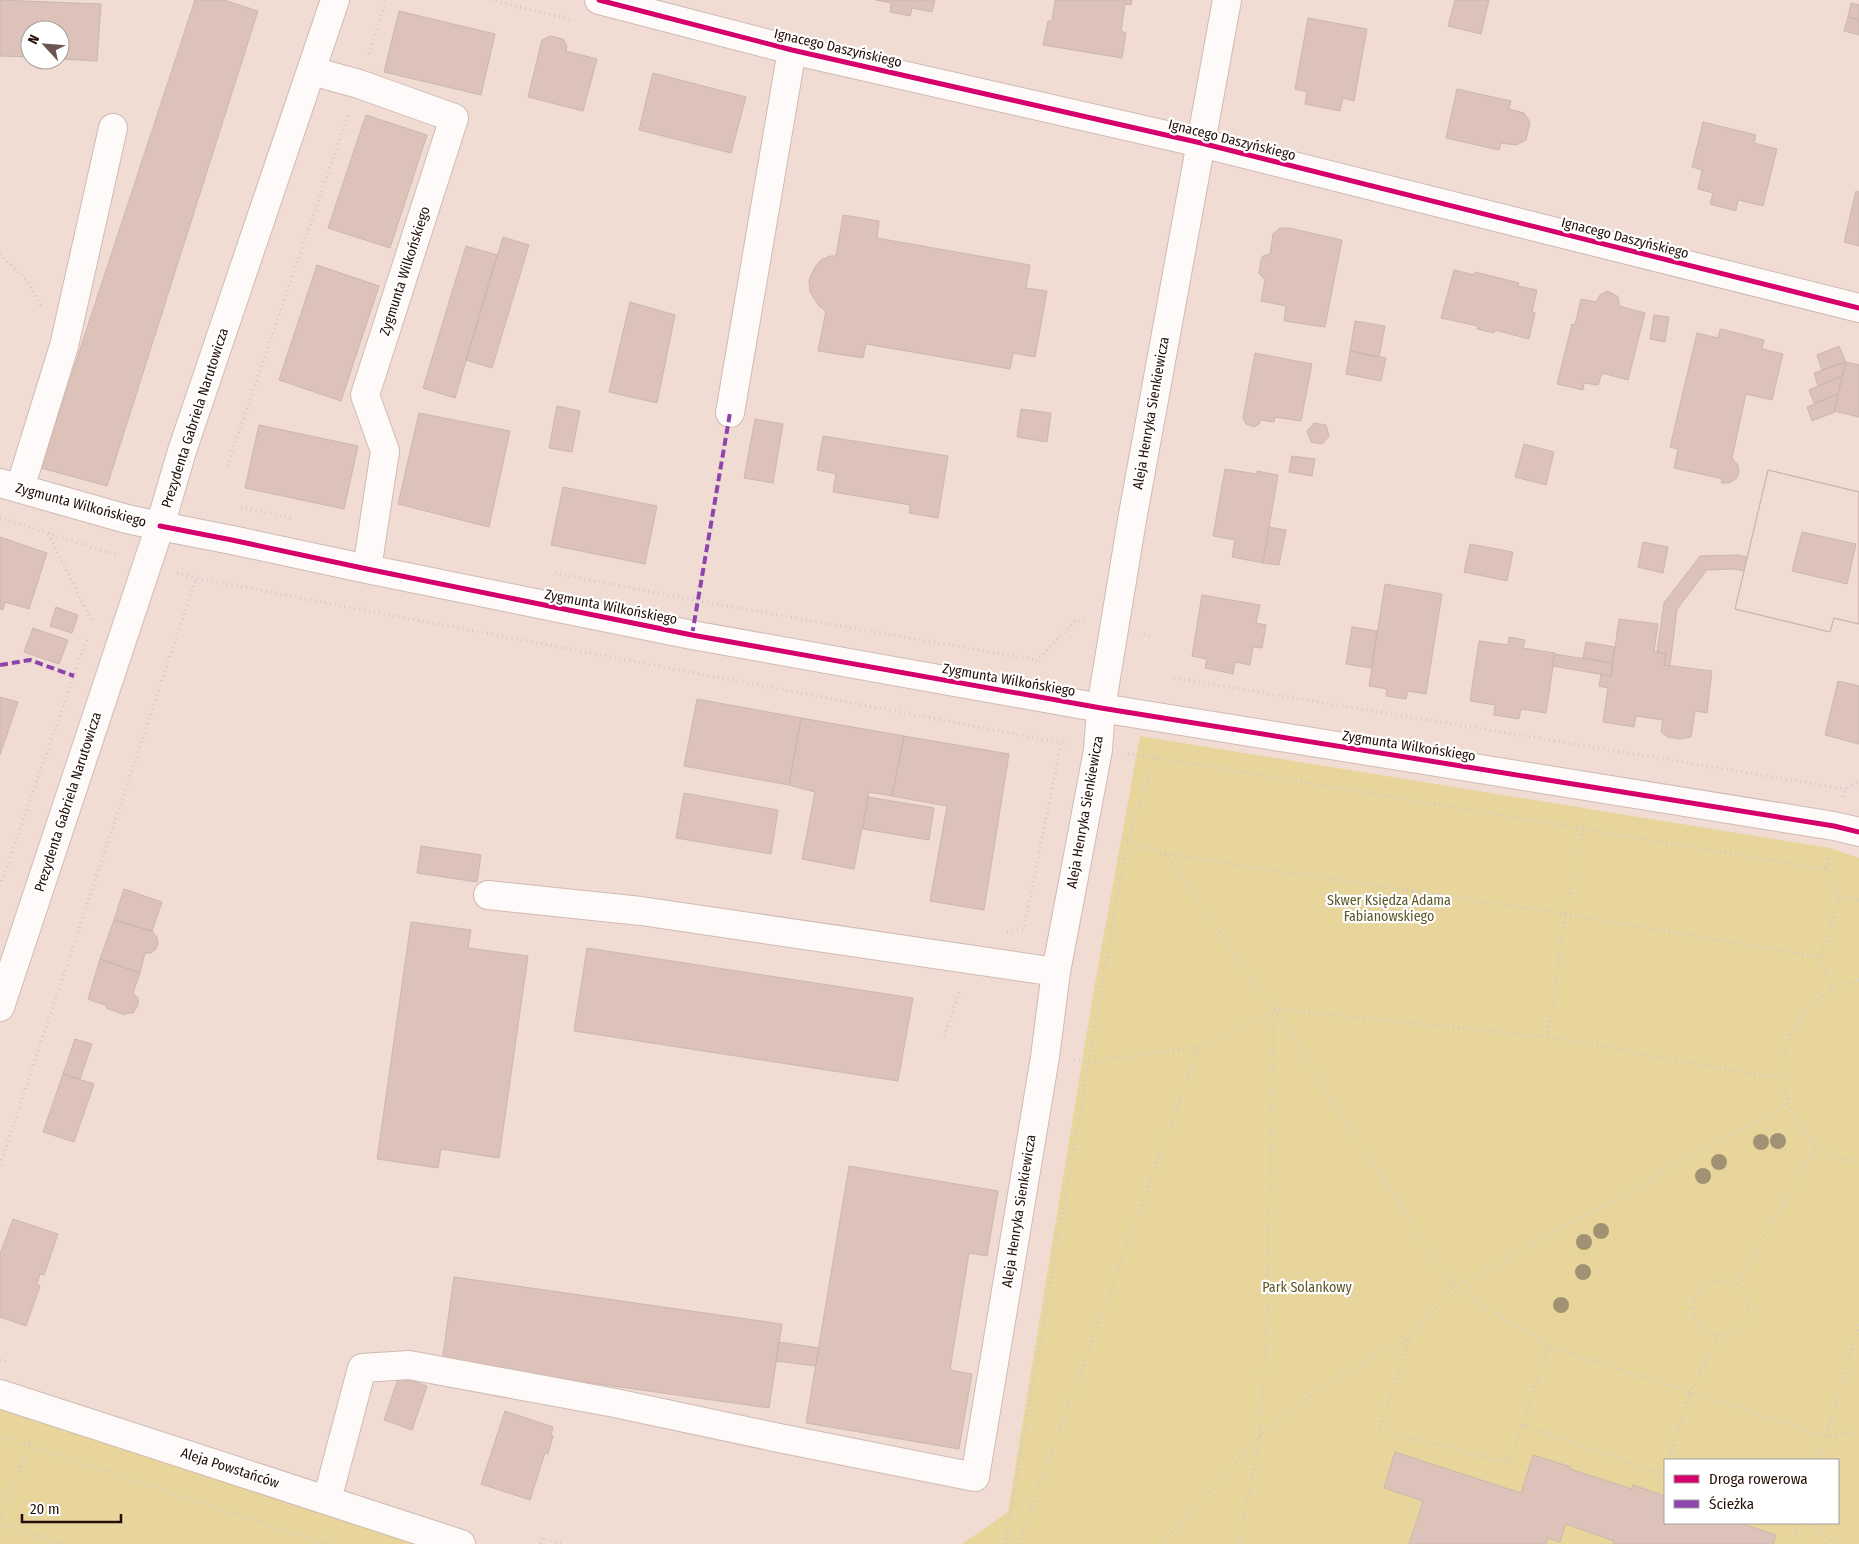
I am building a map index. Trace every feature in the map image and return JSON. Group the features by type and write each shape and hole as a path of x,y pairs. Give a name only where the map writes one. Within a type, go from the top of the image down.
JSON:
{"street":[{"name":"Prezydenta Gabriela Narutowicza","path":"0,1006 160,526 182,451 336,0"},
{"name":"Ignacego Daszyńskiego","path":"599,0 792,50 1201,143 1859,308"},
{"name":"Aleja Henryka Sienkiewicza","path":"327,1500 362,1368 409,1365 615,1403 976,1477 1045,1057 1056,972 1098,750 1101,708 1132,520 1227,0"},
{"path":"730,413 792,50"},
{"name":"Zygmunta Wilkońskiego","path":"312,72 359,84 454,118 365,395 385,451 367,569"},
{"path":"10,486 64,346 113,128"},
{"name":"Zygmunta Wilkońskiego","path":"10,486 160,526 700,636 1101,708 1834,826 1859,832"},
{"path":"488,895 642,911 1056,972"},
{"name":"Aleja Powstańców","path":"0,1394 461,1544"}],"path":[{"path":"227,466 359,84 386,0"},
{"path":"0,254 28,282 64,346"},
{"path":"242,507 298,520"},
{"path":"0,518 117,554 114,563"},
{"path":"48,533 93,623"},
{"path":"554,573 698,601 1036,660"},
{"path":"0,1165 196,578 1098,750"},
{"path":"0,886 96,614"},
{"path":"1174,678 1846,789"},
{"path":"944,1036 981,936 1024,929 1061,743"},
{"path":"1005,1544 1127,841 1155,757 1583,830 1826,869 1840,895 1859,901"},
{"path":"1840,805 1846,789 1859,781"},
{"path":"1548,1037 1565,914 1592,787"},
{"path":"1127,841 1165,854 1565,914 1821,958"},
{"path":"1165,854 1274,1008 1453,1288 1549,1346 1827,1437 1859,1431"},
{"path":"1832,989 1821,958 1840,895"},
{"path":"1859,980 1832,989 1811,1005 1794,1027 1785,1052 1783,1079 1788,1104 1800,1126 1817,1145 1843,1160 1859,1163"},
{"path":"1239,1544 1260,1436 1266,1343 1274,1008"},
{"path":"1045,1057 1089,1062 1199,1047 1274,1008 1548,1037 1783,1079"},
{"path":"1018,1544 1199,1047"},
{"path":"1162,1544 1260,1436 1331,1380 1408,1339 1453,1288 1788,1104"},
{"path":"1736,1284 1817,1145"},
{"path":"1716,1280 1726,1280 1736,1284 1745,1293 1750,1305 1748,1318 1742,1329 1730,1335 1718,1336 1708,1334 1700,1328 1694,1319 1694,1299 1699,1290 1707,1283 1716,1280"},
{"path":"1819,1459 1859,1324"},
{"path":"1668,1459 1690,1393 1718,1336"},
{"path":"1408,1339 1379,1430 1510,1464 1549,1346"},
{"path":"0,1518 44,1407"},
{"path":"1522,1425 1664,1473"},
{"path":"0,1436 326,1544"},
{"path":"0,1524 63,1544"},
{"path":"1791,1544 1798,1524"},
{"path":"1813,1524 1835,1544"},
{"path":"540,1544 542,1538 561,1544"}],"green space":[{"name":"Park Solankowy","path":"1140,736 1830,848 1859,858 1859,1544 962,1544 1008,1512 1094,989"},
{"path":"0,1406 421,1544 0,1544"}],"building":[{"path":"0,0 101,4 97,61 70,60 70,20 20,20 20,57 0,56"},
{"path":"195,0 224,0 258,11 107,486 41,468"},
{"path":"876,0 935,0 932,12 912,8 910,16 890,12 891,3"},
{"path":"1055,0 1132,0 1131,5 1125,4 1121,31 1126,33 1122,58 1043,45 1048,21 1052,21"},
{"path":"1455,0 1489,0 1481,34 1448,26"},
{"path":"1851,3 1859,5 1859,20 1848,17"},
{"path":"399,11 495,34 481,95 384,72"},
{"path":"1848,17 1859,20 1859,35 1844,31"},
{"path":"1308,18 1367,29 1354,101 1343,98 1340,111 1305,104 1307,92 1295,89"},
{"path":"550,36 563,39 567,46 566,51 597,59 583,111 528,97 542,40"},
{"path":"653,73 746,97 731,153 639,130"},
{"path":"1457,89 1511,101 1509,109 1524,113 1530,122 1526,140 1516,145 1501,143 1499,150 1446,138"},
{"path":"366,115 427,135 390,248 328,228"},
{"path":"1703,122 1756,135 1754,143 1777,149 1763,206 1738,200 1736,211 1710,204 1713,193 1698,189 1702,170 1692,167"},
{"path":"1856,191 1859,192 1859,246 1844,242"},
{"path":"843,215 879,221 877,238 1030,265 1026,288 1047,291 1035,357 1013,353 1010,369 866,344 863,358 818,351 826,311 819,306 810,292 809,280 815,267 821,260 830,256 836,256"},
{"path":"1280,228 1289,228 1342,240 1325,327 1284,321 1286,306 1261,301 1265,280 1259,273 1261,260 1263,256 1270,254 1273,234"},
{"path":"503,237 529,245 492,368 466,360"},
{"path":"466,246 497,255 455,398 423,388"},
{"path":"317,265 379,286 341,401 279,380"},
{"path":"1454,270 1474,275 1475,272 1519,283 1518,286 1537,290 1532,312 1535,313 1529,339 1495,330 1494,333 1477,329 1478,326 1441,318"},
{"path":"1607,291 1617,296 1619,306 1645,313 1628,380 1602,373 1598,385 1584,383 1583,390 1557,384 1572,324 1575,325 1581,299 1596,302 1600,295"},
{"path":"630,302 675,315 657,403 609,392"},
{"path":"1654,315 1669,317 1665,342 1650,339"},
{"path":"1355,321 1385,326 1379,357 1350,351"},
{"path":"1721,329 1764,340 1762,349 1783,354 1772,400 1746,394 1732,458 1738,465 1739,473 1736,479 1729,483 1721,483 1723,479 1674,468 1678,449 1670,447 1697,333 1718,338"},
{"path":"1839,346 1846,362 1822,370 1817,355"},
{"path":"1350,351 1386,358 1381,381 1346,374"},
{"path":"1255,353 1312,364 1301,421 1275,417 1274,422 1261,420 1254,427 1246,424 1243,418"},
{"path":"1846,362 1859,365 1859,417 1834,411"},
{"path":"1846,362 1842,376 1818,386 1814,373"},
{"path":"1842,376 1838,394 1814,403 1809,390"},
{"path":"1838,394 1835,412 1812,421 1807,407"},
{"path":"557,406 580,411 572,452 549,448"},
{"path":"1021,409 1051,413 1047,442 1017,437"},
{"path":"419,413 510,431 489,527 398,504"},
{"path":"755,419 783,424 773,483 744,478"},
{"path":"1314,423 1326,425 1329,436 1322,444 1311,442 1307,431"},
{"path":"259,425 358,446 344,509 245,488"},
{"path":"823,436 948,456 938,518 909,513 910,505 833,492 836,474 817,470"},
{"path":"1524,444 1554,452 1546,485 1515,477"},
{"path":"1292,456 1315,459 1312,476 1289,472"},
{"path":"1225,469 1257,474 1257,471 1278,475 1263,563 1232,557 1235,540 1213,536"},
{"path":"1768,470 1859,492 1859,624 1834,618 1830,632 1735,609","holes":["1802,532 1856,544 1847,584 1792,571"]},
{"path":"1768,470 1859,492 1859,624 1834,618 1830,632 1735,609"},
{"path":"563,487 657,506 645,564 551,545"},
{"path":"1269,527 1286,530 1279,565 1263,563"},
{"path":"0,537 47,553 29,609 5,602 3,610 0,609"},
{"path":"1643,542 1668,547 1663,573 1638,567"},
{"path":"1470,544 1513,552 1507,581 1464,572"},
{"path":"1737,555 1747,557 1744,571 1734,569 1707,570 1677,609 1670,666 1664,665 1666,654 1657,652 1664,603 1700,556"},
{"path":"1385,584 1442,594 1426,694 1408,691 1406,699 1386,696 1387,689 1369,686"},
{"path":"1202,595 1260,605 1256,623 1266,625 1262,648 1253,647 1250,665 1235,662 1233,674 1205,668 1207,659 1192,656"},
{"path":"56,607 78,615 72,633 50,626"},
{"path":"1619,619 1658,624 1654,651 1666,654 1664,665 1712,671 1707,713 1695,711 1691,737 1680,739 1668,737 1661,732 1663,720 1636,716 1634,727 1603,722 1608,688 1599,686 1601,674 1611,676"},
{"path":"1352,627 1377,631 1371,668 1346,664"},
{"path":"33,628 68,640 59,664 24,652"},
{"path":"1509,637 1525,640 1523,648 1555,653 1546,713 1521,709 1519,719 1494,715 1495,705 1470,701 1479,641 1508,645"},
{"path":"1586,642 1615,647 1612,663 1583,658"},
{"path":"1554,654 1612,663 1611,676 1552,666"},
{"path":"1838,681 1859,686 1859,744 1825,735"},
{"path":"0,697 18,702 0,755"},
{"path":"697,699 801,718 789,785 684,766"},
{"path":"801,718 904,736 892,796 869,792 854,869 802,859 815,792 789,785"},
{"path":"904,736 1009,754 984,910 930,901 947,806 892,796"},
{"path":"684,793 778,810 771,854 676,838"},
{"path":"868,797 934,808 929,840 863,829"},
{"path":"421,846 481,855 477,882 417,873"},
{"path":"124,889 162,902 152,931 114,920"},
{"path":"114,920 152,931 157,937 156,949 151,953 145,953 140,973 100,959"},
{"path":"411,922 471,930 468,948 528,956 499,1158 441,1149 438,1168 377,1159"},
{"path":"587,948 913,998 898,1081 574,1031"},
{"path":"100,959 140,973 133,993 138,998 138,1005 133,1013 126,1013 125,1015 88,999"},
{"path":"75,1039 92,1044 80,1079 63,1074"},
{"path":"63,1074 94,1084 74,1142 43,1132"},
{"path":"849,1166 998,1191 987,1256 969,1253 950,1370 972,1374 959,1449 806,1423"},
{"path":"13,1219 58,1234 44,1275 40,1274 37,1284 40,1286 26,1326 0,1317 0,1254"},
{"path":"454,1277 782,1324 769,1408 442,1362"},
{"path":"779,1342 819,1348 816,1366 776,1361"},
{"path":"399,1376 427,1386 412,1430 384,1420"},
{"path":"505,1411 553,1427 551,1435 553,1436 548,1454 545,1453 530,1500 481,1484"},
{"path":"1395,1452 1521,1493 1533,1455 1632,1489 1633,1485 1664,1496 1664,1524 1743,1524 1776,1535 1773,1544 1613,1544 1614,1541 1566,1524 1560,1542 1548,1538 1546,1544 1409,1544 1423,1501 1384,1488"}],"marked path":[{"path":"692,635 730,413"},
{"path":"0,665 30,660 74,676"}],"cycle path":[{"path":"599,0 792,50 1201,143 1859,308"},
{"path":"160,526 692,635 1101,708 1834,826 1859,832"}],"park label":[{"name":"Skwer Księdza Adama Fabianowskiego","path":"1389,908"}]}
